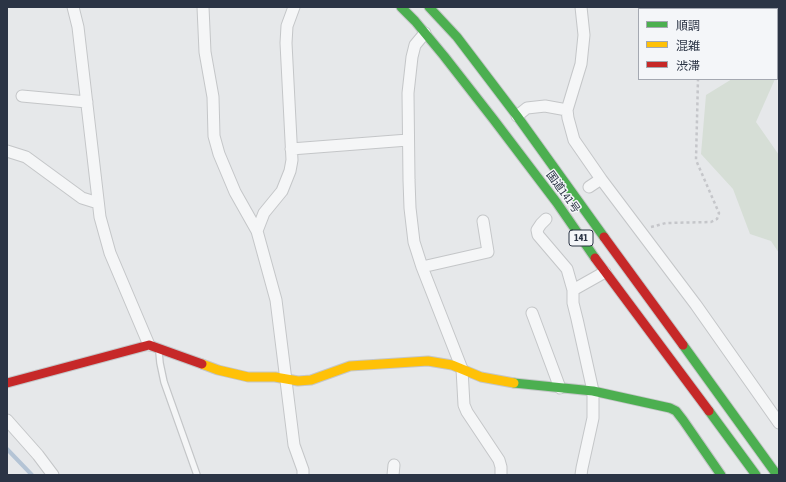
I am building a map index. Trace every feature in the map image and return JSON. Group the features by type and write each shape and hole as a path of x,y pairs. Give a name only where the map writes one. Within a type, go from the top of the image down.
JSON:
{"main road":[{"name":"国道141号","path":"401,7 425,33 490,114 756,475"},
{"name":"国道141号","path":"429,7 457,37 517,116 776,475"},
{"path":"7,383 154,346 218,370 248,377 275,377 298,381 311,380 350,366 409,363 428,360 452,365 481,377 511,383 593,391 647,402 676,411 721,475"}],"street":[{"path":"73,7 78,27 100,217 110,253 154,346"},
{"path":"203,7 205,52 213,98 214,136 218,154 234,192 257,231 276,300 294,445 303,470 303,475"},
{"path":"257,231 264,213 282,191 288,180 290,171 291,150 286,43 288,26 294,7"},
{"path":"581,7 584,35 581,64 567,110 574,140 601,179 696,305 779,423"},
{"path":"425,33 415,45 412,57 408,93 410,208 414,242 422,267 462,369 464,405 467,412 499,460 501,475"},
{"path":"22,96 87,102"},
{"path":"517,116 527,108 545,106 567,110"},
{"path":"291,150 408,140"},
{"path":"7,150 26,157 82,198 98,203"},
{"path":"589,187 601,179"},
{"path":"546,219 537,230 538,235 568,269 573,290 577,319 593,391 593,418 581,475"},
{"path":"422,267 488,252 483,221"},
{"path":"573,290 605,272"},
{"path":"532,313 560,388"},
{"path":"7,420 38,455 53,475"}],"lane":[{"path":"154,346 160,363 164,382 197,475"}],"path":[{"path":"642,232 655,225 666,223 711,222 717,219 719,213 696,160 698,80"}],"shaded area":[{"path":"779,7 778,72 778,8 770,8"},
{"path":"730,80 775,80 756,122 779,155 779,253 771,241 750,234 733,189 701,154 706,95"}],"waterway":[{"path":"7,449 32,475"}],"traffic: fast":[{"path":"401,7 415,21 444,56 494,120 557,203 595,258"},
{"path":"429,7 457,37 517,116 604,237"},
{"path":"683,345 777,475"},
{"path":"514,383 593,391 670,408 676,411 683,420 721,475"},
{"path":"709,411 756,475"}],"traffic: slow":[{"path":"202,364 218,370 248,377 275,377 298,381 311,380 350,366 428,361 452,365 481,377 514,383"}],"traffic: jam":[{"path":"604,237 683,345"},
{"path":"595,258 709,411"},
{"path":"7,383 149,345 202,364"}]}
